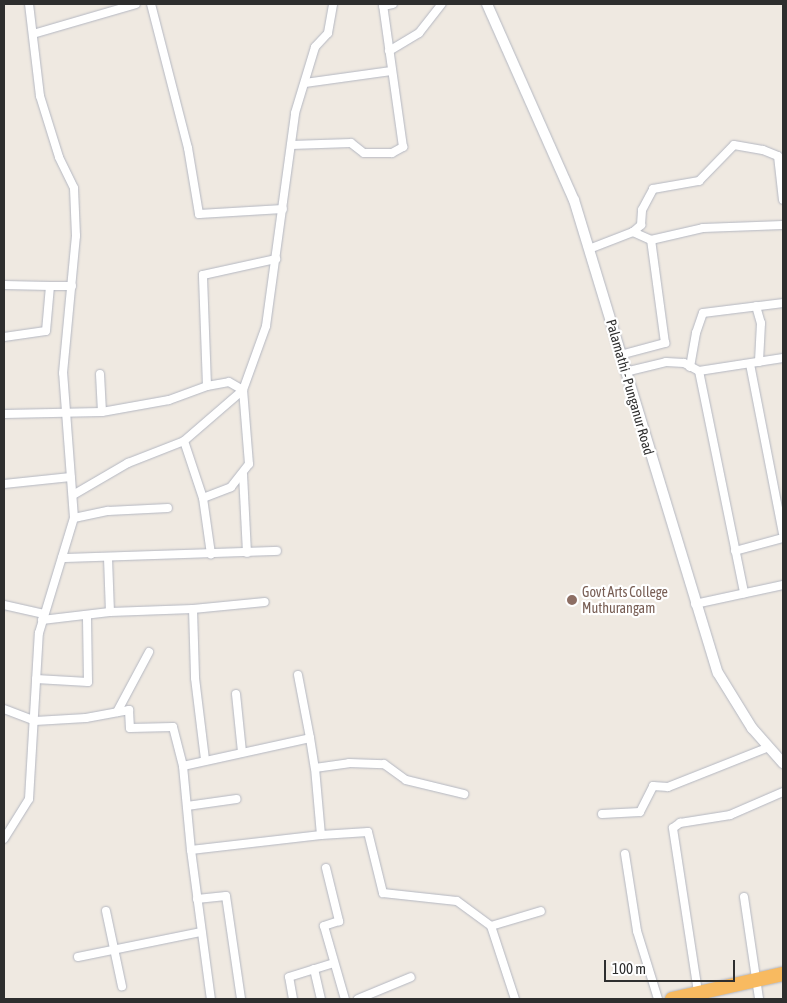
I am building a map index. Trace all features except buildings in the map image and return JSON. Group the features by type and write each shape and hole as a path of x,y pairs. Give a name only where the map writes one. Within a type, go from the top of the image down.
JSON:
{"highway":[{"path":"672,999 783,974"}],"street":[{"path":"4,839 29,798 36,679 43,617 74,518 64,373 76,236 74,188 59,157 40,96 30,4"},
{"path":"33,34 117,6 136,4"},
{"path":"151,4 188,148 199,214 283,209"},
{"path":"203,498 231,487 249,464 242,390 266,326 295,114 315,47 328,33 333,4"},
{"path":"291,145 351,143 364,153 392,153 403,147 383,5 393,4"},
{"path":"389,50 420,33 441,4"},
{"name":"Palamathi - Punganur Road","path":"487,4 574,200 695,604 718,673 752,728 783,763"},
{"path":"305,83 391,72"},
{"path":"589,248 633,232 641,225 642,210 653,189 699,181 734,146 763,150 778,156 783,200"},
{"path":"633,232 651,240 703,228 783,225"},
{"path":"620,355 665,343 651,240"},
{"path":"207,386 204,274 276,259"},
{"path":"4,285 72,286"},
{"path":"4,337 46,331 50,286"},
{"path":"690,367 696,333 703,313 783,304"},
{"path":"756,306 761,323 760,362"},
{"path":"626,372 666,362 699,371 783,358"},
{"path":"750,364 783,533"},
{"path":"699,371 744,593"},
{"path":"100,374 102,412"},
{"path":"4,414 45,411 66,414 102,412 169,400 207,386 229,382 242,390"},
{"path":"73,495 128,463 184,440 242,390"},
{"path":"184,440 203,498 211,554"},
{"path":"243,474 247,552"},
{"path":"4,484 71,477"},
{"path":"74,518 108,511 168,508"},
{"path":"735,552 783,538"},
{"path":"62,558 277,552"},
{"path":"108,558 110,612"},
{"path":"695,604 783,585"},
{"path":"4,605 43,617 193,609 265,602"},
{"path":"193,609 196,678 205,760"},
{"path":"36,679 88,682 87,615"},
{"path":"117,712 149,652"},
{"path":"298,675 315,768 321,835"},
{"path":"236,694 242,752"},
{"path":"4,709 35,721 86,718 128,710 130,728 173,727 183,766 197,900 211,999"},
{"path":"183,766 310,738"},
{"path":"602,814 640,812 653,786 668,786 769,747"},
{"path":"315,768 349,763 384,764 406,780 464,794"},
{"path":"694,995 672,828 680,823 730,815 783,792"},
{"path":"187,806 237,799"},
{"path":"191,850 321,835 368,832 383,893 457,901 491,926 515,999"},
{"path":"625,854 637,931 658,999"},
{"path":"326,868 339,921 324,926 345,999"},
{"path":"197,900 226,896 241,999"},
{"path":"744,897 755,964 754,980 759,999"},
{"path":"106,911 122,986"},
{"path":"491,926 541,911"},
{"path":"78,957 202,932"},
{"path":"294,999 289,977 334,963"},
{"path":"314,969 321,999"},
{"path":"358,999 411,978"}],"place":[{"name":"Govt Arts College Muthurangam","path":"572,600"}]}
